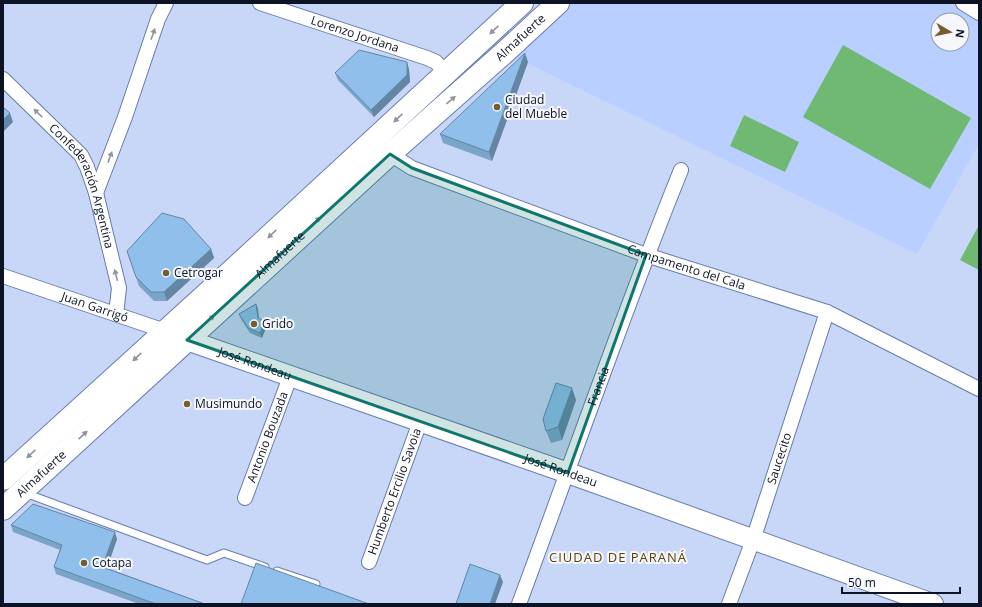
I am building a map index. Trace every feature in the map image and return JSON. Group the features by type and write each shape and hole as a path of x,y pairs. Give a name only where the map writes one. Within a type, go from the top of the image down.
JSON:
{"main road":[{"name":"Almafuerte","path":"3,479 522,3"},
{"name":"Almafuerte","path":"3,509 390,154 558,3"}],"street":[{"path":"96,193 125,117 158,19 166,3"},
{"name":"Lorenzo Jordana","path":"260,3 427,58 436,62 446,74"},
{"path":"964,3 979,12"},
{"name":"Confederación Argentina","path":"3,79 81,155 88,167 96,193 119,288 116,314"},
{"name":"Campamento del Cala","path":"390,154 412,168 646,255 827,312 979,389"},
{"name":"Francia","path":"519,604 568,473 646,255 681,170"},
{"name":"Juan Garrigó","path":"3,276 166,330 187,340"},
{"name":"Saucecito","path":"729,604 753,540 827,312"},
{"name":"José Rondeau","path":"187,340 568,473 933,604"},
{"name":"Antonio Bouzada","path":"245,498 290,377"},
{"name":"Humberto Ercilio Savoia","path":"369,562 420,422"}],"lane":[{"path":"21,492 207,560 224,553 316,584"}],"highlighted area":[{"path":"390,154 412,168 646,255 568,473 187,340"}],"shaded area":[{"path":"558,3 963,3 979,13 979,144 917,254 505,52"}],"green space":[{"path":"843,45 971,118 930,189 803,117"},
{"path":"744,115 799,142 785,172 730,146"},
{"path":"979,225 979,270 960,260"}],"building":[{"path":"359,50 407,62 407,75 371,110 335,73"},
{"name":"Ciudad del Mueble","path":"525,53 489,152 440,134"},
{"path":"3,107 10,113 3,120"},
{"name":"Cetrogar","path":"162,213 184,219 211,249 164,292 151,292 136,277 127,251"},
{"name":"Grido","path":"256,304 258,318 265,321 260,333 248,328 239,314"},
{"path":"556,383 572,388 558,427 546,431 543,419"},
{"name":"Cotapa","path":"33,504 115,532 102,567 205,604 156,604 54,567 62,545 11,525"},
{"path":"256,563 369,604 241,604"},
{"path":"470,564 500,575 490,604 456,604"}],"place":[{"name":"Ciudad del Mueble","path":"497,107"},
{"name":"Cetrogar","path":"166,273"},
{"name":"Grido","path":"254,324"},
{"name":"Musimundo","path":"187,404"},
{"name":"Cotapa","path":"84,563"}],"district":[{"name":"CIUDAD DE PARANÁ","path":"618,557"}]}
